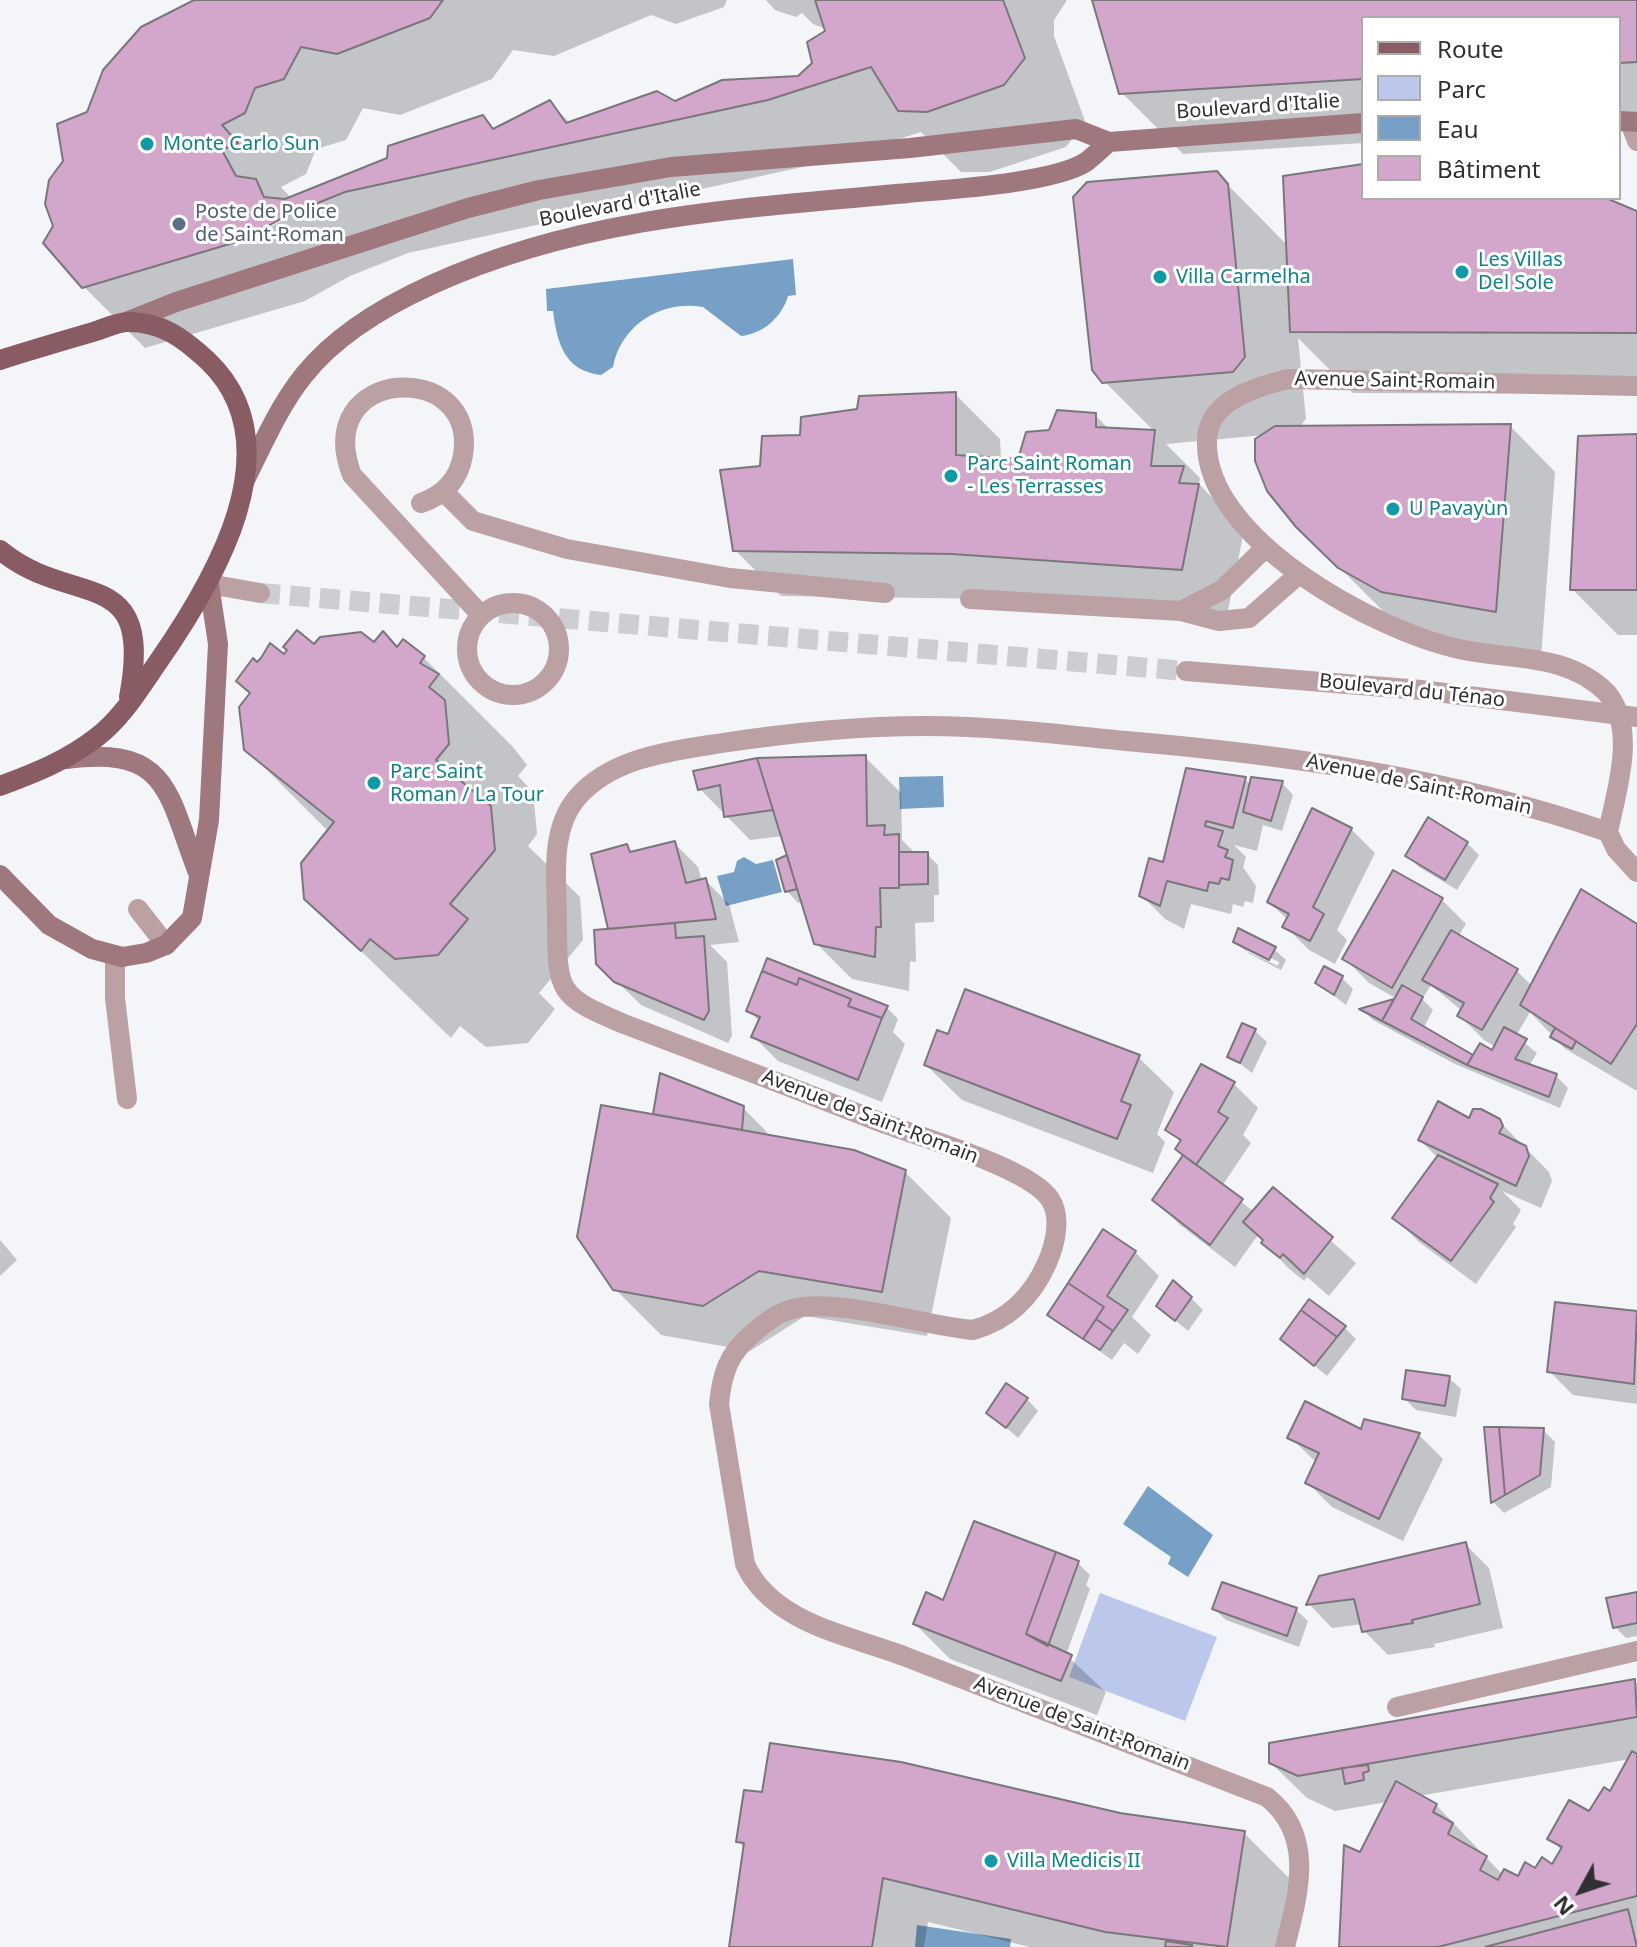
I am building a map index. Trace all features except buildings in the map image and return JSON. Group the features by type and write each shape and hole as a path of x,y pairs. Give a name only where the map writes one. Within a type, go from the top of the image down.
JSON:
{"main road":[{"path":"126,322 169,328 215,368 232,393 243,424 245,480"},
{"name":"Boulevard d'Italie","path":"0,360 126,322"},
{"name":"Boulevard d'Italie","path":"0,786 66,759 100,735 128,705 209,584 234,527 245,480"},
{"path":"0,550 39,573 103,594 122,609 133,629 137,657 128,705"}],"street":[{"name":"Boulevard d'Italie","path":"126,322 176,302 468,208 539,190 671,167 910,148 1076,129 1109,142 1361,123"},
{"name":"Boulevard d'Italie","path":"245,480 282,405 306,372 350,331 397,300 483,261 577,233 691,213 938,190 1061,172 1085,162 1109,142"},
{"name":"Avenue Saint-Romain","path":"1608,832 1627,740 1625,723 1607,694 1570,668 1546,660 1458,649 1419,635 1362,611 1298,575 1265,548 1233,511 1216,483 1206,456 1207,430 1218,412 1255,388 1288,379 1637,386"},
{"path":"421,503 444,492 462,465 464,449 458,419 446,402 429,391 401,385 375,393 362,403 346,429 346,459 352,475 481,615"},
{"path":"444,492 473,521 567,549 730,578 885,593"},
{"path":"1181,611 1222,590 1265,548"},
{"path":"970,599 1181,611 1219,621 1249,618 1298,575"},
{"path":"0,875 49,925 92,949 115,955 146,953 166,945 192,918 209,820 218,644 209,584 260,593"},
{"path":"510,602 525,604 551,622 559,652 547,681 521,694 506,695 480,681 467,655 472,627 481,615 510,602"},
{"name":"Boulevard du Ténao","path":"1186,671 1421,690 1637,717"},
{"name":"Avenue de Saint-Romain","path":"1285,1947 1301,1848 1290,1820 1267,1797 794,1614 762,1593 751,1578 745,1564 719,1404 721,1378 730,1357 748,1337 788,1310 837,1308 973,1330 993,1324 1013,1312 1043,1273 1057,1225 1052,1201 1038,1186 978,1158 624,1024 570,998 557,971 557,847 563,822 577,798 608,774 632,761 667,752 824,731 965,727 1258,752 1496,798 1608,832"},
{"path":"66,759 104,754 146,767 162,781 199,875"},
{"path":"1608,832 1616,849 1637,872"},
{"path":"138,909 166,945"},
{"path":"115,955 115,998 127,1099"},
{"path":"1397,1707 1637,1651"}],"green space":[{"path":"1100,1593 1217,1637 1185,1721 1069,1677"}],"water":[{"path":"793,259 796,295 788,296 781,311 764,328 741,336 703,307 687,306 658,312 634,328 617,352 613,367 601,375 578,368 571,361 560,344 553,311 547,311 546,289"},
{"path":"943,776 944,807 900,809 899,777"},
{"path":"744,857 756,864 773,860 782,892 726,906 717,876 734,872 737,861"},
{"path":"1148,1486 1213,1535 1188,1577 1168,1564 1171,1557 1123,1524"},
{"path":"917,1925 1011,1939 1010,1947 915,1947"}],"tunnel":[{"path":"260,593 1186,671"}],"place":[{"name":"Monte Carlo Sun","path":"147,144"},
{"name":"Poste de Police de Saint-Roman","path":"179,224"},
{"name":"Les Villas Del Sole","path":"1462,272"},
{"name":"Villa Carmelha","path":"1160,277"},
{"name":"Parc Saint Roman - Les Terrasses","path":"951,476"},
{"name":"U Pavayùn","path":"1393,509"},
{"name":"Parc Saint Roman / La Tour","path":"374,783"},
{"name":"Villa Medicis II","path":"991,1861"}]}
